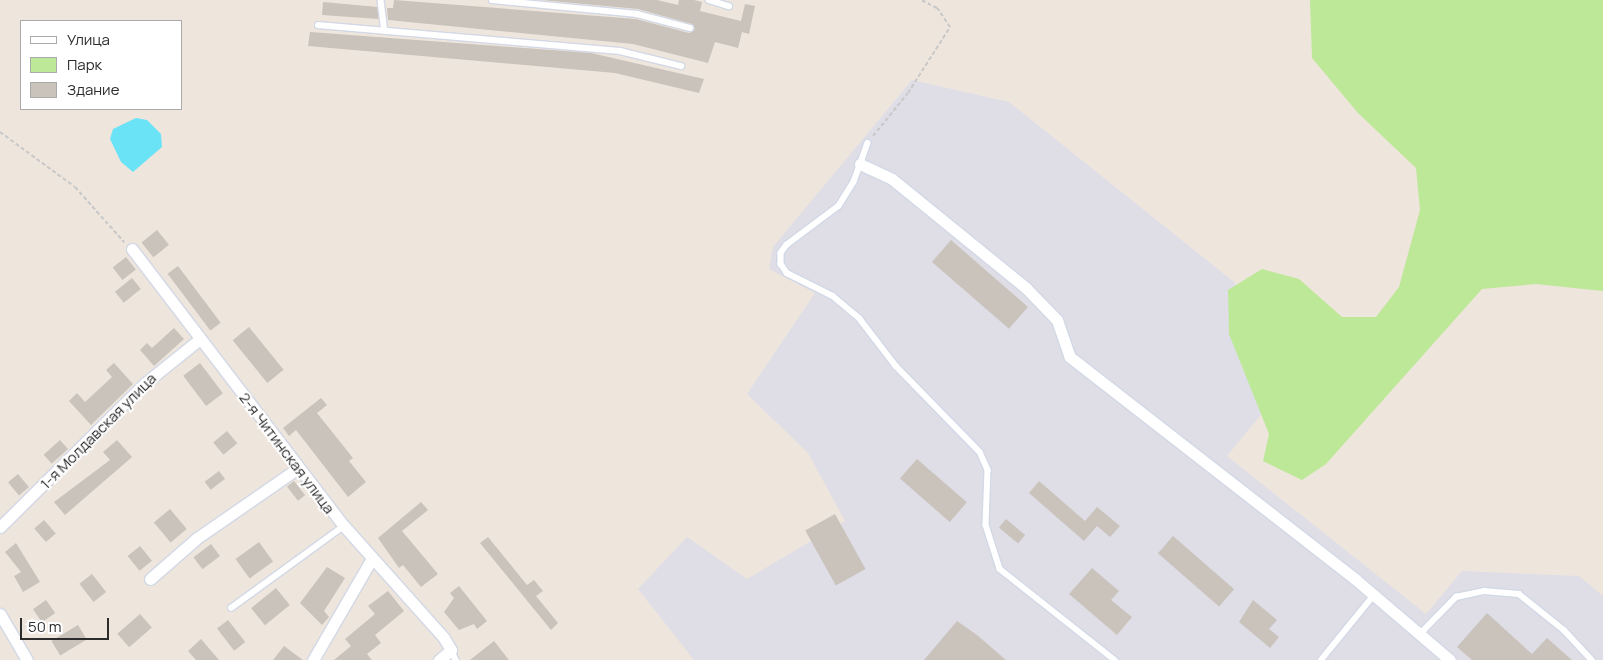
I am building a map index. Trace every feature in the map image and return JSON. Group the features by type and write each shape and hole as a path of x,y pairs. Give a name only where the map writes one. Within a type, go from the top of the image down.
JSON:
{"street":[{"path":"860,164 892,179 1026,288 1057,320 1070,357 1374,595 1450,660"},
{"name":"2-я Читинская улица","path":"132,249 298,468 372,560 454,655"},
{"name":"1-я Молдавская улица","path":"0,528 145,383 200,339"},
{"path":"150,579 197,538 298,468"},
{"path":"313,660 372,560"},
{"path":"0,614 27,660"},
{"path":"439,660 454,655"}],"lane":[{"path":"381,0 384,31"},
{"path":"492,0 636,14 690,28"},
{"path":"710,0 729,6"},
{"path":"318,25 620,51 681,66"},
{"path":"868,143 860,164 839,206 788,245 781,254 781,264 787,273 833,296 860,319 896,366 980,452 988,470 986,525 1000,569 1115,660"},
{"path":"231,608 344,526"},
{"path":"1420,634 1456,597 1484,591 1519,594 1564,630 1592,660"},
{"path":"1321,660 1374,595"}],"path":[{"path":"868,143 908,93 950,27 937,8 921,0"},
{"path":"0,132 75,187 132,249"}],"shaded area":[{"path":"912,80 1009,102 1234,282 1301,366 1227,456 1426,614 1462,571 1579,576 1603,596 1603,660 694,660 638,589 687,537 747,579 845,521 808,453 747,394 815,293 769,269 773,247"}],"green space":[{"path":"1310,0 1603,0 1603,291 1536,284 1482,289 1326,464 1302,480 1263,461 1269,434 1229,334 1228,290 1262,269 1299,279 1342,317 1376,317 1399,287 1420,210 1416,168 1358,113 1312,58"}],"water":[{"path":"136,118 147,120 161,134 162,147 133,172 121,162 110,139 113,129"}],"building":[{"path":"394,0 636,19 689,33 695,29 692,24 638,9 541,0 657,0 678,5 679,0 694,0 702,2 700,11 741,21 745,4 755,6 749,34 742,32 738,48 715,42 708,63 633,44 388,20 387,8 393,8"},
{"path":"323,2 377,7 379,19 322,15"},
{"path":"310,32 591,53 704,79 699,93 615,73 308,46"},
{"path":"157,230 169,245 153,257 141,243"},
{"path":"951,240 1028,307 1009,329 932,262"},
{"path":"126,257 136,270 122,280 113,267"},
{"path":"178,266 221,323 210,331 168,274"},
{"path":"132,278 141,289 124,303 115,292"},
{"path":"249,327 284,370 267,383 233,340"},
{"path":"174,328 184,339 154,366 140,350 147,343 152,348"},
{"path":"114,363 133,384 91,425 69,401 77,393 85,402 112,377 106,370"},
{"path":"200,363 223,393 206,406 183,376"},
{"path":"321,398 327,405 317,413 353,458 349,461 366,482 348,497 296,430 289,436 283,428"},
{"path":"227,431 237,443 223,455 213,443"},
{"path":"60,440 68,449 52,464 44,455"},
{"path":"117,440 132,457 65,515 54,502 110,460 103,452"},
{"path":"917,459 967,502 950,522 900,479"},
{"path":"219,471 225,479 211,490 205,482"},
{"path":"18,474 29,487 19,495 8,482"},
{"path":"294,481 305,495 298,501 287,487"},
{"path":"1039,481 1085,521 1097,507 1120,526 1110,537 1097,526 1084,541 1029,493"},
{"path":"421,502 428,510 402,531 438,574 421,587 403,565 399,568 378,538"},
{"path":"170,509 187,529 171,542 154,522"},
{"path":"835,514 866,569 836,586 805,530"},
{"path":"1006,519 1025,535 1018,543 999,527"},
{"path":"44,520 56,534 46,542 34,529"},
{"path":"1173,536 1234,589 1219,606 1158,553"},
{"path":"488,537 527,585 534,580 543,591 536,596 558,623 551,630 480,543"},
{"path":"259,542 273,561 250,578 236,559"},
{"path":"16,543 40,582 23,592 14,576 21,572 5,552"},
{"path":"211,544 220,556 202,569 193,557"},
{"path":"140,546 152,561 140,571 128,556"},
{"path":"327,567 345,578 324,611 329,617 322,625 300,603"},
{"path":"1092,568 1119,591 1111,600 1132,617 1117,635 1069,594"},
{"path":"92,574 106,592 94,602 79,584"},
{"path":"459,586 487,621 477,629 474,624 459,630 444,612 454,598 450,593"},
{"path":"276,588 290,605 265,625 251,608"},
{"path":"388,591 404,611 375,635 381,643 367,654 372,660 334,660 351,646 345,639 375,614 368,606"},
{"path":"46,600 55,613 42,622 33,609"},
{"path":"1253,600 1277,620 1269,629 1279,637 1270,648 1239,622"},
{"path":"1487,613 1532,654 1547,638 1572,660 1472,660 1457,647"},
{"path":"140,614 152,628 129,647 117,634"},
{"path":"228,620 245,642 234,651 217,629"},
{"path":"957,621 977,635 1006,660 924,660"},
{"path":"78,625 87,640 60,656 51,641"},
{"path":"201,639 219,660 196,660 188,651"},
{"path":"494,641 509,660 470,660"},
{"path":"284,646 303,660 273,660"}]}
